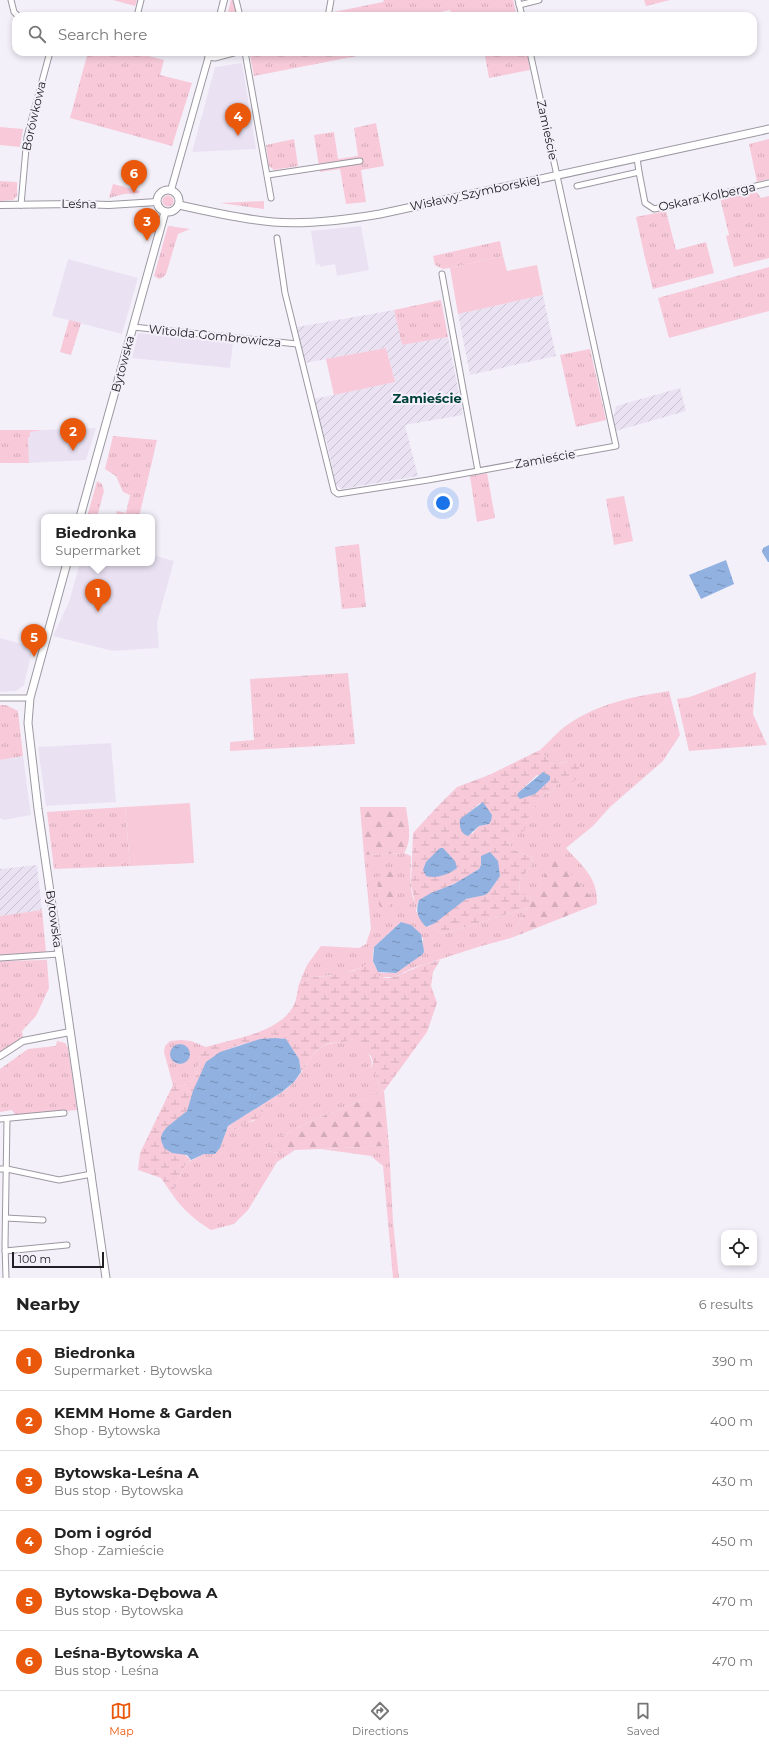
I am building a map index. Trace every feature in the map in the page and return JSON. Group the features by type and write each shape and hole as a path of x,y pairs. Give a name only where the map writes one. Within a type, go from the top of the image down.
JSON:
{"main road":[{"name":"Wisławy Szymborskiej","path":"179,205 231,217 274,222 333,221 380,214 769,129"},
{"path":"171,190 178,196 179,205 173,211 165,212 160,209 157,202 158,197 161,192 171,190"},
{"name":"Bytowska","path":"81,514 165,212"},
{"name":"Bytowska","path":"66,566 30,698 28,738 106,1278"}],"street":[{"path":"11,0 14,12"},
{"path":"138,12 142,0"},
{"path":"221,12 224,0"},
{"path":"236,0 239,12"},
{"path":"329,10 332,0"},
{"path":"521,12 519,2 539,0"},
{"name":"Borówkowa","path":"21,205 27,137 49,56"},
{"path":"171,190 208,56"},
{"path":"212,56 215,58 222,56"},
{"path":"246,56 271,198"},
{"name":"Zamieście","path":"277,238 285,293 297,344 334,491 338,494 616,446 531,56"},
{"name":"Oskara Kolberga","path":"637,158 645,203 654,209 769,183"},
{"path":"268,175 360,161"},
{"path":"577,186 639,172"},
{"name":"Leśna","path":"0,205 109,205 157,202"},
{"path":"442,274 478,471"},
{"name":"Witolda Gombrowicza","path":"133,326 297,344"},
{"path":"0,698 30,698"},
{"path":"0,958 59,954"},
{"path":"0,1056 23,1041 70,1032"},
{"path":"0,1119 64,1113"},
{"path":"6,1278 5,1251 2,1244 6,1218 7,1119"},
{"path":"0,1170 7,1169 59,1180 92,1174"},
{"path":"6,1218 43,1220"},
{"path":"5,1251 67,1245"}],"shaded area":[{"path":"242,63 256,149 192,152 215,67"},
{"path":"361,226 369,270 337,276 335,264 320,267 320,264 316,265 311,231"},
{"path":"68,259 138,278 122,334 52,316"},
{"path":"543,295 556,356 470,375 458,314"},
{"path":"394,310 402,345 448,337 463,415 405,425 418,476 342,489 336,485 326,439 323,440 314,399 395,382 386,348 305,363 297,327"},
{"path":"138,333 233,343 230,368 132,358"},
{"path":"680,388 686,411 616,431 613,419 616,406"},
{"path":"96,428 86,460 29,463 28,436 30,432 39,430"},
{"path":"155,556 174,561 157,623 159,648 113,651 53,636 69,602 79,566 155,566"},
{"path":"0,638 33,647 24,685 16,691 0,692"},
{"path":"111,743 116,802 46,806 38,747"},
{"path":"23,756 31,815 4,820 0,818 0,760"},
{"path":"37,865 42,910 0,916 0,869"}],"green space":[{"path":"113,0 137,0 135,6"},
{"path":"231,0 234,1 236,12 228,12"},
{"path":"384,0 513,0 516,12 451,12 450,10 441,12 334,12 383,2"},
{"path":"644,0 670,0 646,6"},
{"path":"87,56 148,56 164,60 160,75 192,83 172,146 70,118"},
{"path":"250,56 357,56 254,76"},
{"path":"485,56 528,56 530,70 489,78"},
{"path":"376,123 384,166 361,170 366,202 346,204 340,169 320,172 314,135 334,132 338,159 358,156 354,128"},
{"path":"0,127 23,129 20,147 0,145"},
{"path":"294,139 298,166 274,170 269,166 266,145"},
{"path":"769,139 769,179 757,182 749,144"},
{"path":"0,181 17,182 17,196 13,200 0,201"},
{"path":"113,184 140,191 139,193 124,194 109,198"},
{"path":"755,190 761,198 769,196 769,258 734,267 726,236 729,235 720,198"},
{"path":"166,196 170,196 172,197 172,205 166,206 163,203 163,199"},
{"path":"264,201 264,209 220,203"},
{"path":"666,211 676,250 706,242 714,273 653,289 636,217"},
{"path":"168,226 190,229 178,234 166,274 159,279 154,276"},
{"path":"500,241 503,256 443,269 435,265 433,256"},
{"path":"503,256 507,271 537,265 543,295 458,314 450,268"},
{"path":"769,267 769,311 669,338 658,298"},
{"path":"441,300 448,337 402,345 394,310"},
{"path":"69,320 81,323 71,355 60,352"},
{"path":"386,348 395,382 334,395 326,359"},
{"path":"590,349 606,420 576,427 560,355"},
{"path":"0,430 39,430 30,432 30,437 28,437 29,463 0,463"},
{"path":"113,436 157,440 140,514 116,514 117,511 126,513 130,495 123,492 116,476 105,469"},
{"path":"487,473 495,518 477,522 470,476"},
{"path":"97,481 102,484 104,491 98,514 88,514"},
{"path":"624,496 633,541 614,545 606,499"},
{"path":"359,544 366,607 342,609 335,547"},
{"path":"756,672 753,714 767,745 689,751 677,699 690,697"},
{"path":"348,673 355,744 230,751 230,742 254,740 250,679"},
{"path":"669,691 680,735 663,761 610,807 593,826 566,848 592,879 597,895 597,904 555,857 532,900 519,893 520,881 533,862 532,857 514,850 507,840 526,824 531,810 545,793 552,792 561,778 568,761 559,764 551,763 540,750 563,728 591,711 616,702"},
{"path":"0,705 6,705 18,711 23,756 0,760"},
{"path":"540,750 551,763 559,764 573,760 580,765 581,770 573,782 561,778 552,792 545,793 531,810 524,831 514,834 507,840 514,850 532,857 533,862 520,881 519,892 532,900 527,908 442,934 429,926 466,899 489,892 500,876 496,858 481,865 479,869 464,879 419,900 417,905 415,903 411,885 413,833 457,787 489,775","holes":["537,775 550,780 532,794 519,792","480,803 492,815 472,834 460,820"]},
{"path":"190,803 194,863 130,866 125,807"},
{"path":"125,807 130,866 54,869 47,812"},
{"path":"360,807 406,807 409,837 407,848 404,853 364,855"},
{"path":"404,853 411,856 411,889 414,901 417,905 416,911 426,927 429,926 442,934 527,908 511,938 413,968 394,977 381,977 362,967 343,974 314,977 299,984 307,965 321,946 359,948 366,944 371,929 364,855","holes":["401,922 423,938 423,944 396,973 381,973 374,965 374,947"]},
{"path":"555,856 597,904 511,938"},
{"path":"386,870 396,870 397,893 393,902 384,911 379,905 377,878"},
{"path":"42,910 46,952 0,955 0,916"},
{"path":"47,960 49,988 36,1016 22,1031 23,1037 0,1052 0,961"},
{"path":"440,960 433,972 431,986 437,1003 427,1032 384,1091 377,1083 379,1078 371,1069 373,1062 371,1056 352,1039 330,1043 323,1046 315,1052 301,1072 299,1059 286,1039 265,1040 240,1045 228,1049 209,1061 203,1069 186,1112 181,1118 163,1132 172,1153 183,1153 191,1160 186,1163 172,1194 161,1178 138,1170 140,1153 173,1085 183,1086 192,1081 196,1075 200,1054 206,1047 255,1034 278,1022 287,1015 294,1005 299,984 314,977 353,971 362,967 368,962 377,974 388,978"},
{"path":"352,1039 363,1047 369,1054 372,1063 371,1067 379,1078 377,1083 384,1091 307,1123 275,1140 268,1151 278,1153 295,1150 277,1162 248,1210 234,1224 211,1230 180,1205 172,1194 186,1163 204,1154 215,1154 220,1148 228,1126 237,1130 247,1122 254,1121 264,1110 261,1105 290,1086 320,1048 328,1044 344,1042"},
{"path":"57,1041 65,1043 68,1048 77,1110 16,1116 12,1110 0,1112 0,1069 28,1049 56,1046"},
{"path":"170,1041 191,1041 206,1047 200,1054 196,1075 192,1081 183,1086 173,1085 164,1052 165,1046"},
{"path":"384,1091 389,1146 295,1150 278,1153 267,1151 275,1140 307,1123"},
{"path":"261,1105 264,1110 257,1119 247,1122 237,1130 228,1126"},
{"path":"389,1146 393,1222 399,1278 393,1278 383,1166 371,1156 321,1149"}],"water":[{"path":"769,545 768,562 762,552 763,548"},
{"path":"726,560 734,584 701,599 689,575"},
{"path":"543,772 550,776 550,780 535,794 520,799 517,795 519,792"},
{"path":"483,802 492,815 491,821 489,824 479,826 468,836 464,834 461,830 460,819"},
{"path":"440,848 443,848 455,861 457,868 443,875 434,877 426,876 423,870 426,862"},
{"path":"490,852 498,861 500,876 489,892 485,895 466,899 435,923 426,927 418,915 417,908 419,900 431,893 454,884 479,869 481,865 481,856"},
{"path":"401,922 411,925 421,934 424,951 423,954 396,973 378,972 373,961 374,947"},
{"path":"260,1039 286,1039 299,1059 301,1072 294,1082 282,1092 228,1126 220,1148 215,1154 204,1154 191,1160 187,1155 172,1153 164,1148 161,1140 163,1132 187,1111 193,1091 206,1062 220,1052"},
{"path":"176,1044 184,1044 190,1050 190,1058 184,1064 176,1064 170,1058 170,1050"}],"place":[{"name":"Dom i ogród","path":"238,136"},
{"name":"Leśna-Bytowska A","path":"134,193"},
{"name":"Bytowska-Leśna A","path":"147,241"},
{"name":"KEMM Home & Garden","path":"73,451"},
{"name":"Biedronka","path":"98,612"},
{"name":"Bytowska-Dębowa A","path":"34,657"}],"district":[{"name":"Zamieście","path":"427,398"}]}
